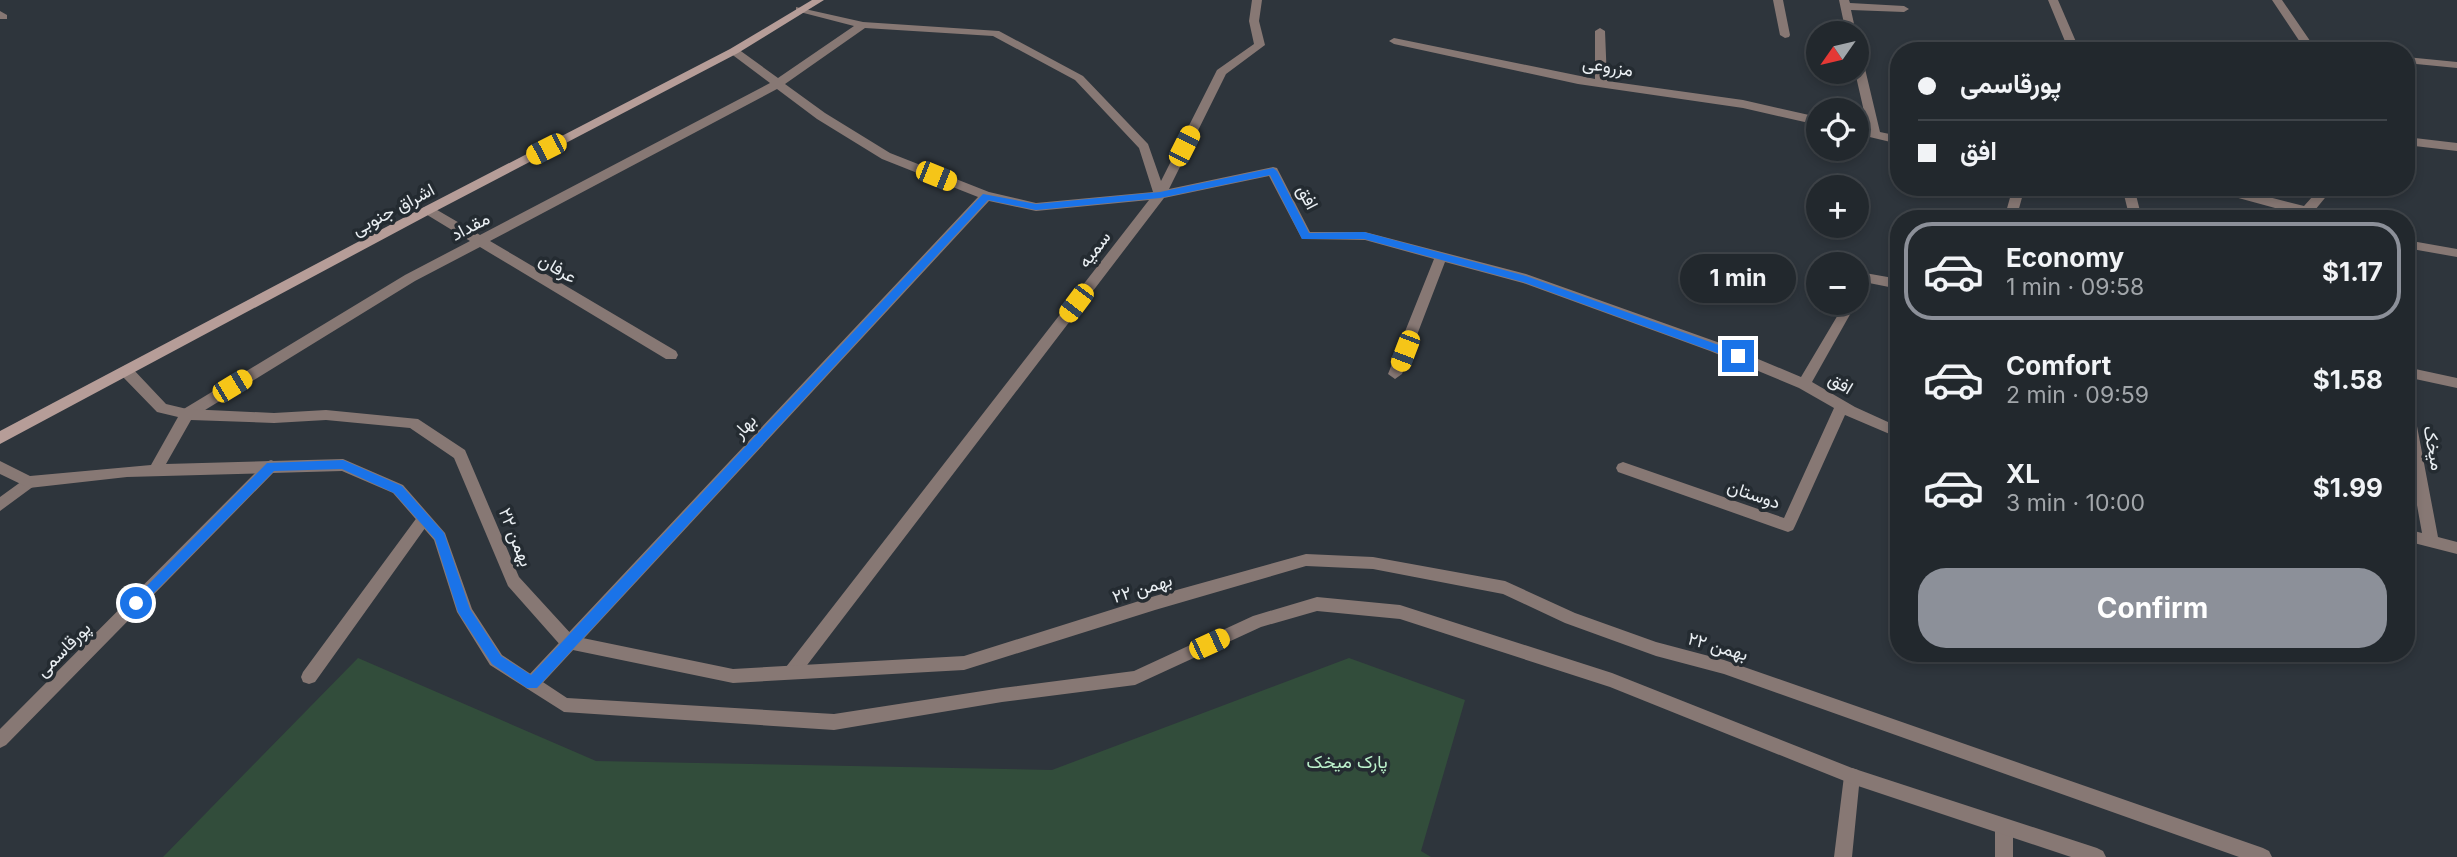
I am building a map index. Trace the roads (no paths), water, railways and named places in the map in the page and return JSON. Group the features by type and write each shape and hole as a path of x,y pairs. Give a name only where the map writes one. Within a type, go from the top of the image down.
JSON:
{"main road":[{"name":"اشراق جنوبی","path":"0,438 734,51 802,5 819,0"}],"street":[{"name":"سمیه","path":"792,672 1160,195 1221,72 1260,45 1254,21 1256,0"},
{"path":"1778,0 1785,35"},
{"path":"2053,0 2071,42"},
{"path":"2277,0 2306,42"},
{"path":"1849,21 1844,3 1905,9"},
{"path":"802,5 863,25 995,33 1079,78 1144,147 1160,195"},
{"name":"مقداد","path":"187,414 411,278 778,84 863,25"},
{"path":"1600,31 1601,83"},
{"name":"مزروعی","path":"1394,41 1601,83 1743,104 1806,118"},
{"name":"افق","path":"734,51 821,116 886,156 986,196 1036,207 1160,195 1273,171 1306,236 1364,236 1526,279 1715,347 1804,383 1842,406 1890,429"},
{"path":"2415,61 2457,65"},
{"path":"1863,84 1875,134"},
{"path":"1869,133 1890,138"},
{"path":"2415,142 2457,147"},
{"name":"بهار","path":"532,683 986,196"},
{"path":"2248,196 2303,210"},
{"path":"2308,210 2320,196"},
{"name":"عرفان","path":"428,210 671,355"},
{"path":"2415,246 2457,253"},
{"path":"1395,374 1441,257"},
{"path":"1869,279 1890,282"},
{"path":"1804,383 1844,315"},
{"name":"۲۲ بهمن","path":"127,372 162,408 187,414 274,418 326,415 412,423 460,454 513,581 568,642 733,676 964,663 1155,603 1306,560 1373,563 1505,588 1570,618 1656,649 1724,667 2263,857"},
{"path":"2415,374 2457,383"},
{"name":"دوستان","path":"1623,468 1788,526 1842,406"},
{"path":"155,470 187,414"},
{"name":"میخک","path":"2415,454 2431,540"},
{"path":"0,467 29,482 155,470 343,465 398,489 440,537 465,612 496,660 564,705 834,722 1002,695 1135,678 1258,621 1317,604 1399,612 1612,680 1852,776 2097,857"},
{"name":"پورقاسمی","path":"0,740 271,466"},
{"path":"0,505 29,482"},
{"path":"309,677 423,520"},
{"path":"2415,537 2457,548"},
{"path":"1843,857 1852,776"},
{"path":"2004,827 2004,857"}],"park label":[{"name":"پارک میخک","path":"1347,761"}]}
